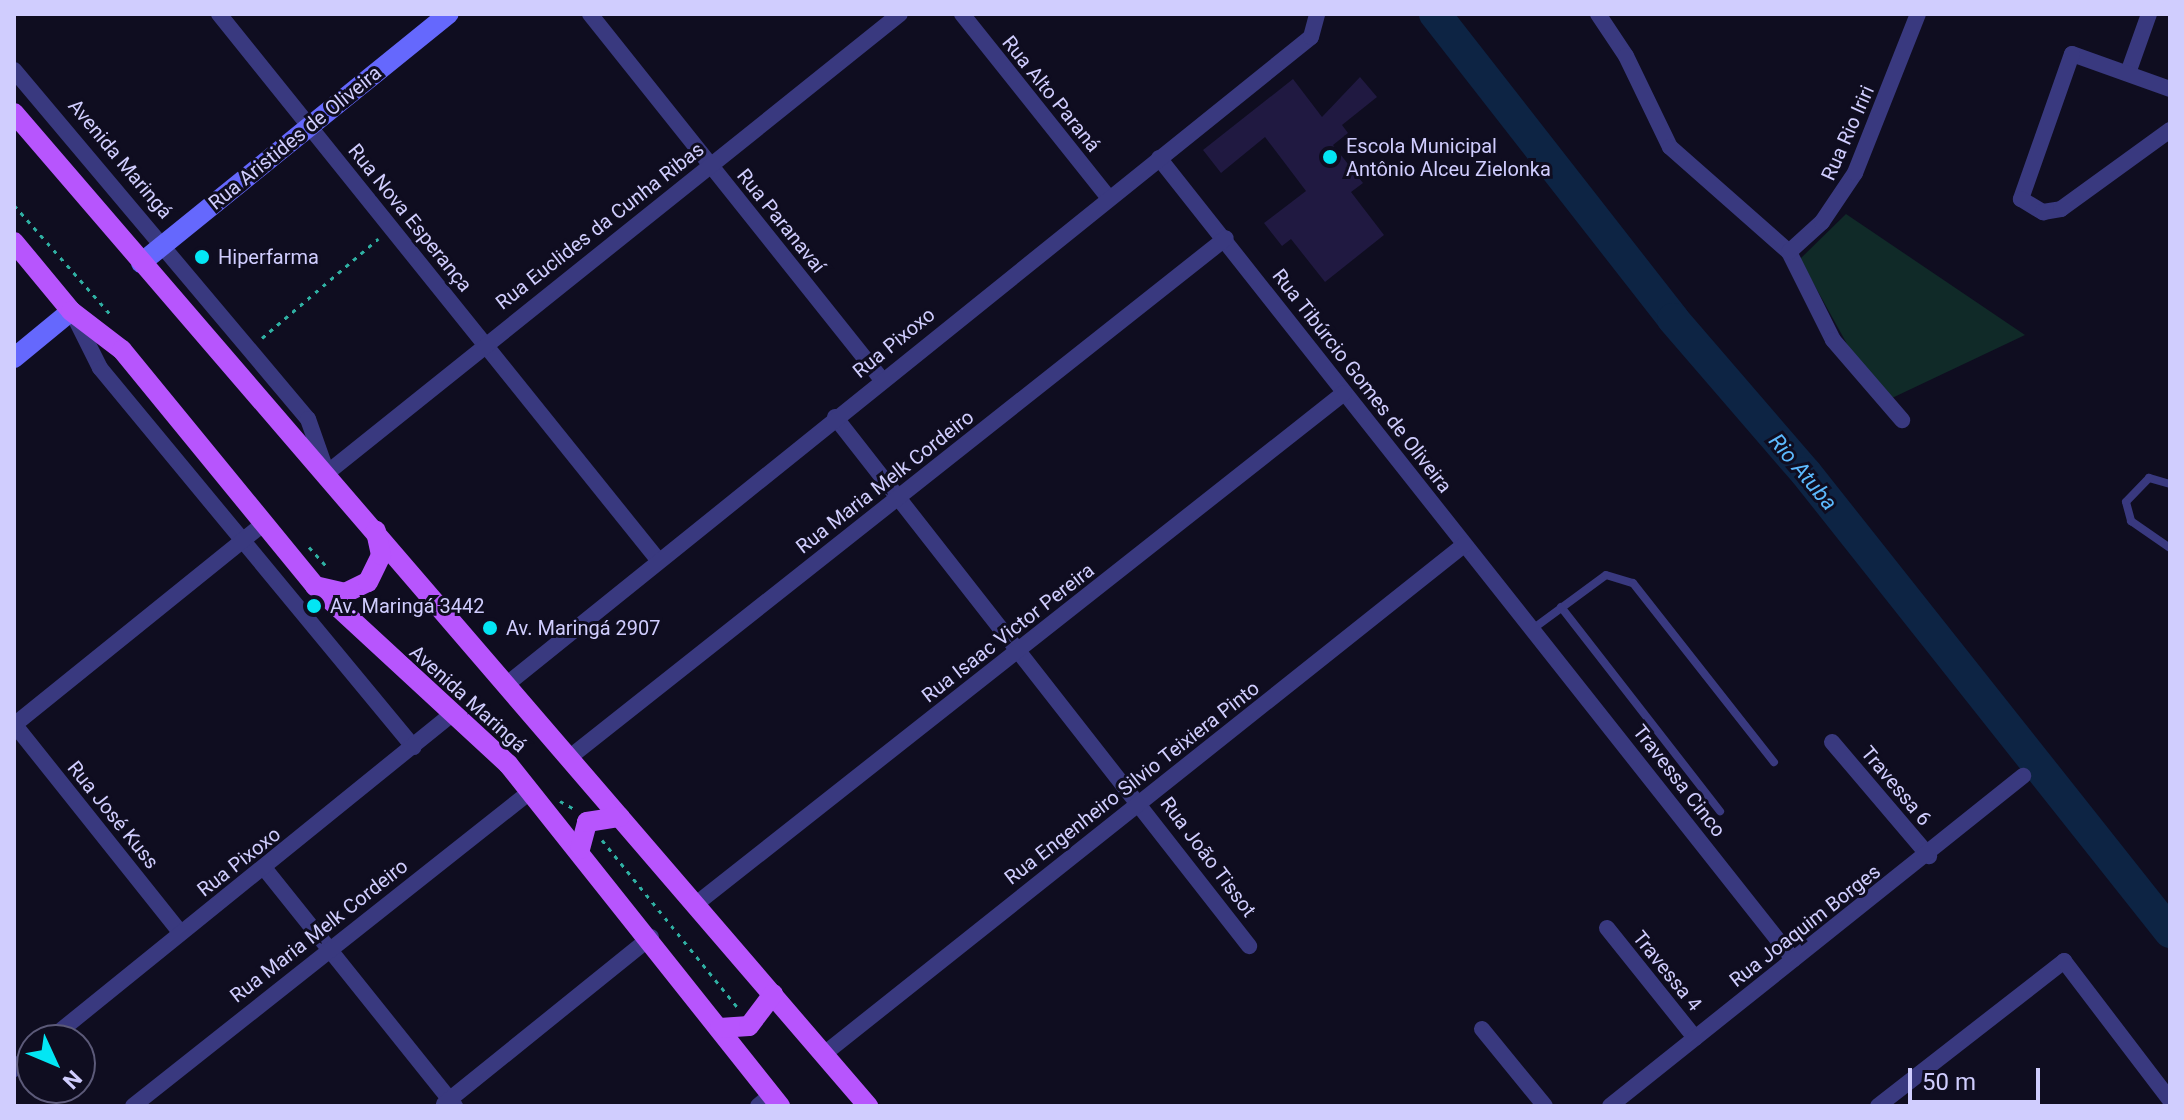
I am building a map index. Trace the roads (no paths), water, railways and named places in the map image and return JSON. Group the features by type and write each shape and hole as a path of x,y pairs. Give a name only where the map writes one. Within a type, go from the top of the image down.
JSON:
{"main road":[{"name":"Rua Aristides de Oliveira","path":"141,263 449,14"},
{"name":"Avenida Maringá","path":"14,113 23,130 373,525 506,685 868,1106"},
{"name":"Avenida Maringá","path":"14,242 71,311 122,350 315,586 531,791 651,937 720,1028 770,1102"},
{"path":"14,358 71,311"},
{"path":"315,586 345,593 368,582 381,555 373,525"},
{"path":"580,849 587,822 620,817"},
{"path":"720,1028 749,1026 773,994"}],"street":[{"name":"Rua Nova Esperança","path":"219,14 390,228 486,342 659,561"},
{"name":"Rua Paranavaí","path":"590,14 881,378"},
{"name":"Rua Euclides da Cunha Ribas","path":"327,473 486,342 900,14"},
{"name":"Rua Alto Paraná","path":"962,14 1109,198"},
{"name":"Rua Pixoxo","path":"506,685 881,378 1311,37 1317,14"},
{"path":"1598,14 1626,56 1670,147 1789,252 1833,340 1902,420"},
{"name":"Rua Rio Iriri","path":"1789,252 1822,222 1855,173 1918,14"},
{"path":"2128,73 2149,14"},
{"path":"2170,89 2072,54 2021,199 2043,212 2061,209 2170,130"},
{"name":"Avenida Maringá","path":"14,70 308,419 327,473"},
{"name":"Rua Tibúrcio Gomes de Oliveira","path":"1159,158 1226,238 1464,545 1534,628"},
{"name":"Rua Maria Melk Cordeiro","path":"570,757 1226,238"},
{"name":"Avenida Maringá","path":"71,311 100,368 413,747"},
{"name":"Rua Isaac Victor Pereira","path":"696,904 1344,393"},
{"name":"Rua João Tissot","path":"835,417 901,495 1141,800 1249,946"},
{"path":"14,724 264,523"},
{"name":"Rua Engenheiro Silvio Teixiera Pinto","path":"824,1054 1464,545"},
{"name":"Travessa Cinco","path":"1534,628 1793,959"},
{"name":"Rua Pixoxo","path":"68,1024 180,932 265,869 452,714"},
{"name":"Rua José Kuss","path":"14,724 180,932"},
{"name":"Travessa 6","path":"1832,742 1929,856"},
{"name":"Rua Joaquim Borges","path":"1610,1106 1793,959 1929,856 2023,776"},
{"name":"Rua Maria Melk Cordeiro","path":"133,1106 329,947 531,791"},
{"path":"265,869 449,1104 651,937"},
{"name":"Travessa 4","path":"1607,928 1695,1038"},
{"path":"1878,1106 2064,961 2164,1101"},
{"path":"1482,1029 1545,1106"}],"lane":[{"path":"2170,484 2149,478 2126,502 2131,521 2170,548"},
{"path":"1534,628 1606,575 1633,583 1774,762"},
{"path":"1561,607 1720,811"}],"waterway":[{"name":"Rio Atuba","path":"1435,14 1673,319 1806,473 2170,932"}],"place":[{"name":"Escola Municipal Antônio Alceu Zielonka","path":"1330,157"},
{"name":"Hiperfarma","path":"202,257"},
{"name":"Av. Maringá 3442","path":"314,606"},
{"name":"Av. Maringá 2907","path":"490,628"}]}
